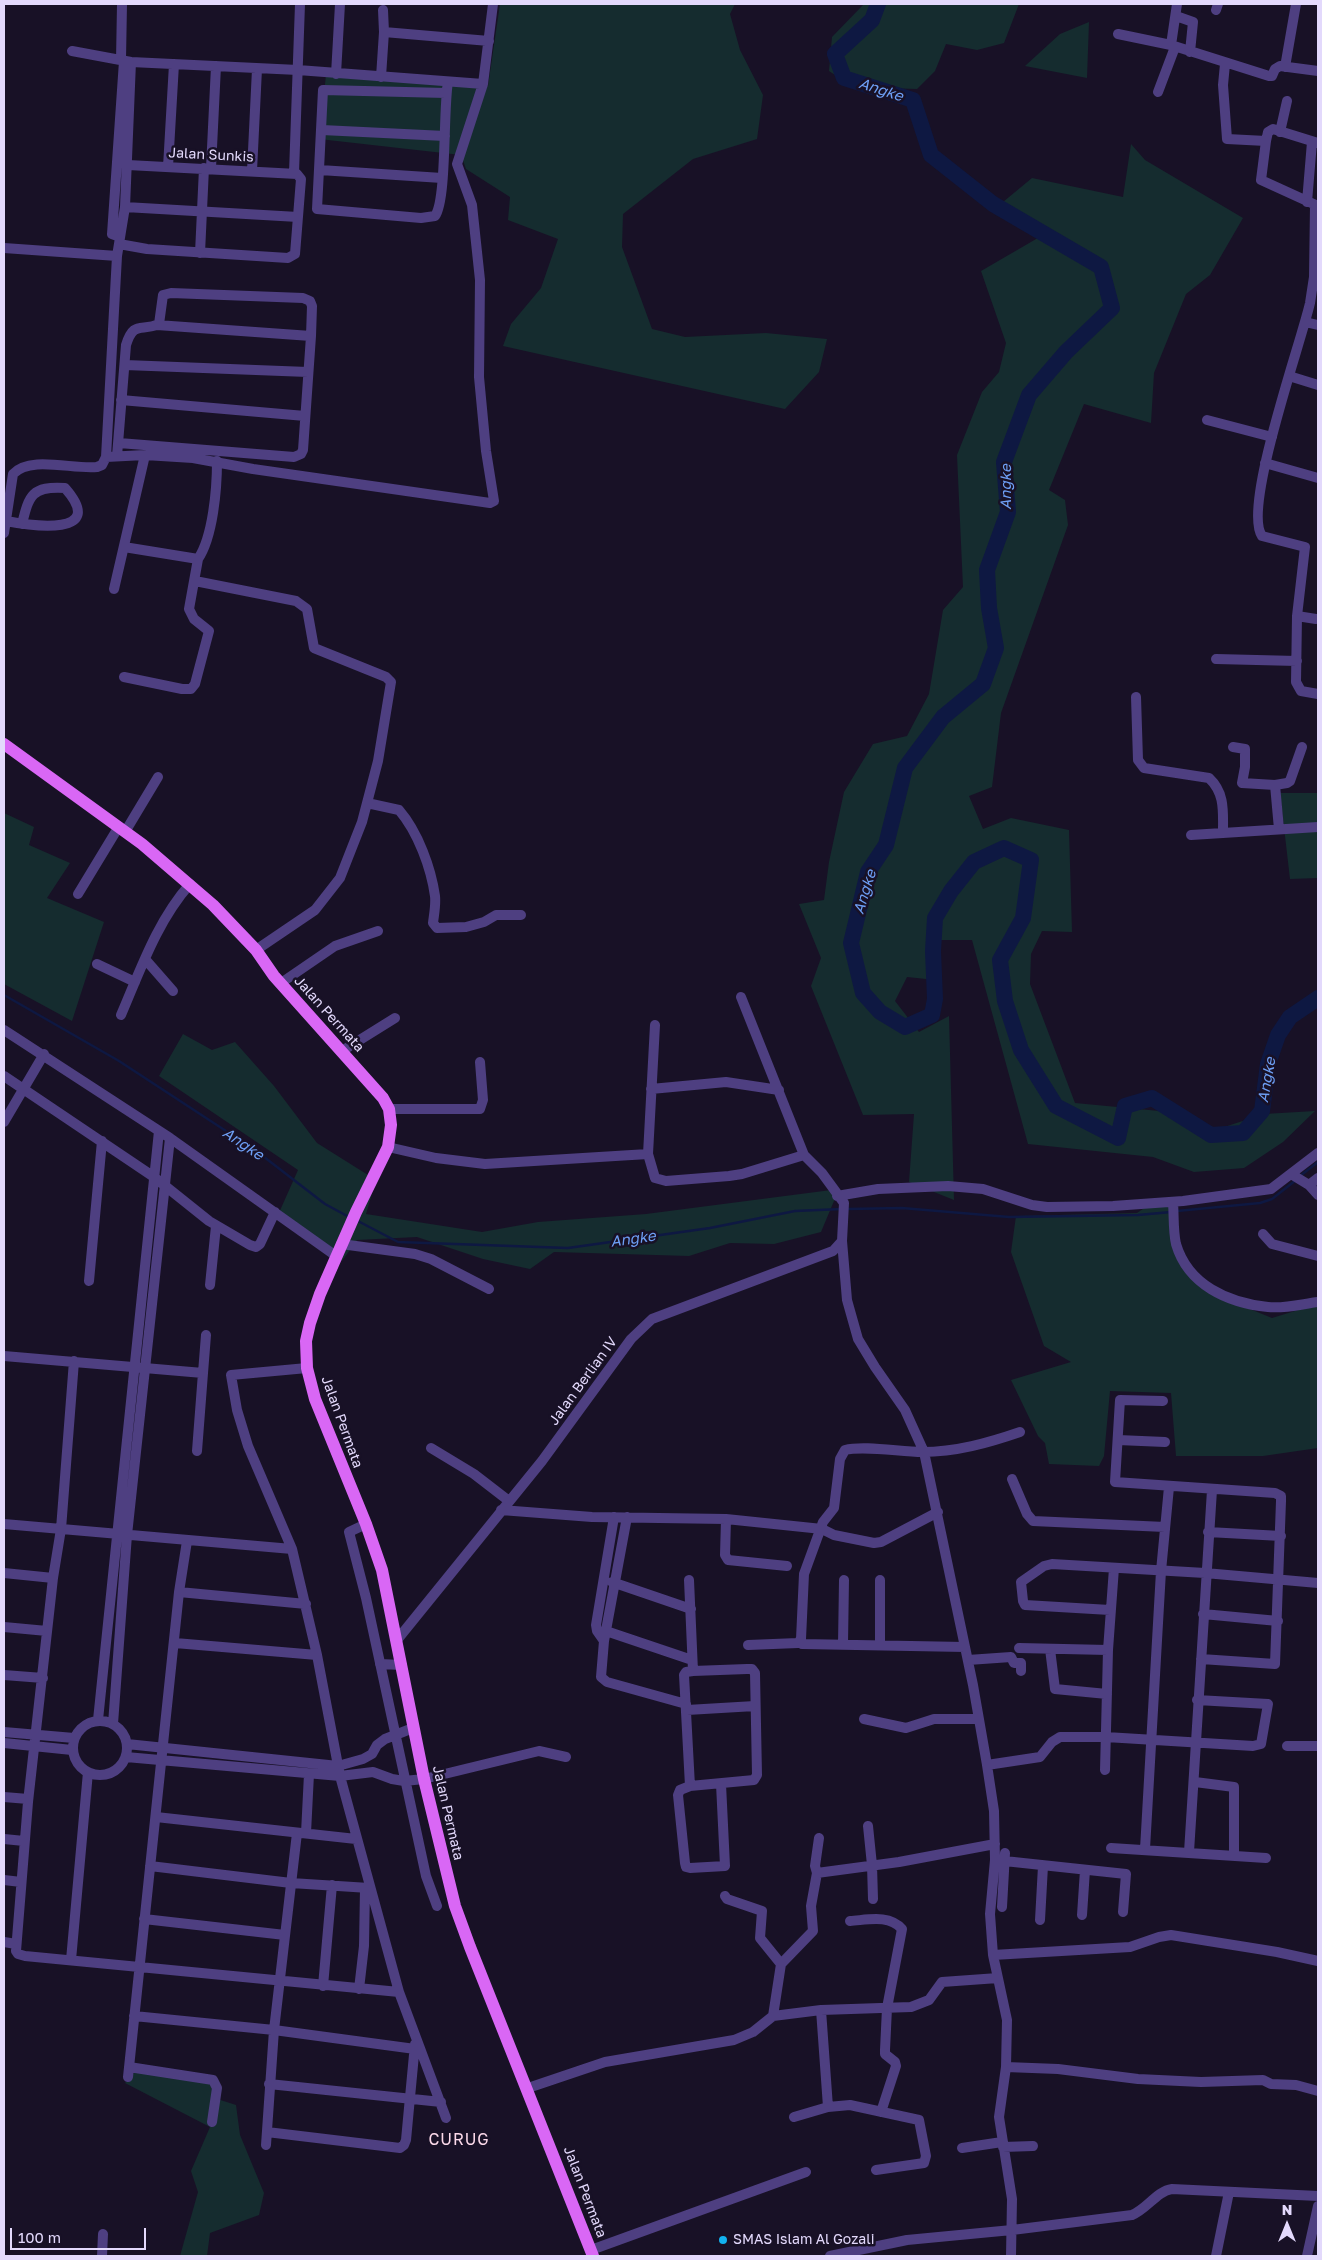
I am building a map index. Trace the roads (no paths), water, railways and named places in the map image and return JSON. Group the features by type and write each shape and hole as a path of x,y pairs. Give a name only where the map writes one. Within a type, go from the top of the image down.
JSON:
{"main road":[{"name":"Jalan Permata","path":"4,744 122,830 190,884 213,905 256,950 281,984 383,1098 389,1109 391,1125 388,1146 341,1245 310,1323 306,1341 307,1368 316,1399 366,1524 387,1588 413,1728 455,1906 592,2253"}],"street":[{"path":"111,457 117,256 125,208 128,165 122,4"},
{"path":"125,61 112,234 119,241 147,249 292,257 295,254 301,179 294,173 300,4"},
{"path":"336,74 340,4"},
{"path":"111,457 145,455 193,458 261,470 453,498 490,503 494,501 486,451 479,378 480,280 472,205 457,164 483,84 493,4"},
{"path":"1158,92 1173,46 1177,4"},
{"path":"1285,67 1296,4"},
{"path":"381,77 384,10"},
{"path":"1176,16 1193,22 1190,52"},
{"path":"384,32 489,41"},
{"path":"1118,34 1173,46 1225,64 1271,76 1277,68 1285,67 1318,72"},
{"path":"72,51 125,61 298,70 483,84"},
{"path":"168,167 174,64"},
{"path":"1225,64 1223,85 1227,139 1266,141"},
{"path":"200,252 202,210 216,66"},
{"path":"252,171 257,68"},
{"path":"446,93 324,89 317,209 432,218 438,212 442,178 448,82"},
{"path":"1280,132 1288,101"},
{"path":"1313,204 1260,178 1266,141 1270,131 1274,129 1315,143 1313,204 1314,277 1305,322 1265,463 1259,499 1260,534 1264,537 1302,545 1306,550 1298,616 1296,682 1298,688 1307,693 1318,694"},
{"path":"322,130 445,136"},
{"name":"Jalan Sunkis","path":"128,165 294,173"},
{"path":"320,170 442,178"},
{"path":"116,183 127,182"},
{"path":"125,208 202,210 298,217"},
{"path":"4,248 117,256"},
{"path":"120,443 298,456 303,450 312,306 310,301 303,298 166,293 162,298 160,320 157,325"},
{"path":"1305,322 1318,325"},
{"path":"4,533 8,474 22,466 36,464 98,467 111,457 120,443 120,400 130,333 141,326 157,325 310,336"},
{"path":"125,365 308,372"},
{"path":"1289,376 1318,385"},
{"path":"120,400 305,416"},
{"path":"1207,420 1272,437"},
{"path":"114,589 145,455"},
{"path":"124,677 182,689 191,689 195,684 210,631 190,614 198,559 208,535 217,461"},
{"path":"1265,463 1318,478"},
{"path":"6,521 22,524 65,525 77,518 78,510 65,488 39,490 33,493 27,505 22,524"},
{"path":"124,547 198,559"},
{"path":"195,581 296,601 307,609 314,648 389,679 392,686 378,761 367,803 353,850 340,878 315,910 256,950"},
{"path":"1298,616 1316,619"},
{"path":"1216,659 1298,661"},
{"path":"1136,696 1138,760 1144,768 1209,778 1216,785 1222,799 1223,831"},
{"path":"1233,747 1245,749 1245,767 1242,783 1275,785 1287,784 1290,781 1302,748"},
{"path":"78,894 158,777"},
{"path":"1275,785 1279,829"},
{"path":"367,803 399,810 417,840 428,869 435,897 434,926 438,928 466,926 484,922 496,915 521,915"},
{"path":"1190,835 1223,831 1318,827"},
{"path":"121,1015 159,930 181,894 190,884"},
{"path":"281,984 335,946 378,932"},
{"path":"145,959 173,991"},
{"path":"97,964 135,982"},
{"path":"741,997 804,1155 822,1173 841,1199 847,1300 858,1339 905,1410 924,1452 968,1660 987,1765 994,1811 995,1844 1001,1858 1002,1908"},
{"path":"342,1052 395,1018"},
{"path":"655,1025 648,1154 655,1178 666,1181 742,1174 804,1155"},
{"path":"4,1030 44,1054 170,1138 275,1212 341,1245 415,1254 431,1259 489,1289"},
{"path":"5,1119 44,1054"},
{"path":"389,1109 480,1109 482,1100 480,1062"},
{"path":"4,1076 102,1141 216,1226 256,1247 260,1244 275,1212"},
{"path":"651,1089 726,1082 779,1090"},
{"path":"98,1720 158,1131"},
{"path":"113,1724 127,1535 170,1138"},
{"path":"89,1280 102,1141"},
{"path":"388,1146 436,1158 485,1164 648,1154"},
{"path":"1299,1178 1318,1153"},
{"path":"841,1199 878,1189 948,1186 983,1189 1032,1205 1173,1206 1271,1189 1299,1178 1318,1178"},
{"path":"1299,1178 1318,1194"},
{"path":"1173,1206 1175,1238 1184,1262 1189,1272 1210,1290 1229,1298 1270,1307 1318,1302"},
{"path":"210,1285 216,1226"},
{"path":"1263,1234 1272,1244 1318,1256"},
{"name":"Jalan Berlian IV","path":"397,1640 542,1461 632,1339 652,1318 833,1251 842,1241"},
{"path":"197,1451 206,1335"},
{"path":"4,1356 203,1373"},
{"path":"74,1361 61,1529 53,1578 44,1678 28,1799 16,1951 21,1955 280,1982 399,1992"},
{"path":"307,1368 231,1375 237,1410 248,1446 292,1549 317,1655 340,1776 367,1888 399,1992 446,2118"},
{"path":"1163,1401 1120,1400 1115,1482 1169,1488 1278,1494 1282,1501 1275,1664 1201,1659"},
{"path":"748,1645 798,1643 801,1639 804,1574 823,1522 834,1508 840,1459 845,1450 924,1452 976,1446 1020,1432"},
{"path":"1118,1440 1165,1442"},
{"path":"431,1448 474,1474 509,1501"},
{"path":"1012,1479 1027,1514 1034,1521 1165,1527"},
{"path":"1145,1849 1161,1571 1169,1488"},
{"path":"1189,1852 1195,1782 1197,1700 1205,1573 1212,1490"},
{"path":"501,1510 552,1515 726,1519 822,1529 834,1535 874,1543 881,1542 938,1512"},
{"path":"627,1516 605,1636 601,1673 603,1680 686,1707 755,1706"},
{"path":"614,1517 596,1631 605,1636 692,1660"},
{"path":"726,1519 725,1555 728,1560 787,1566"},
{"path":"4,1524 292,1549"},
{"path":"366,1524 348,1532 366,1598 404,1782 426,1876 436,1906"},
{"path":"1208,1532 1281,1536"},
{"path":"187,1541 179,1592 129,2072 213,2080 217,2088 212,2122"},
{"path":"1110,1610 1025,1605 1021,1582 1048,1565 1205,1573 1318,1583"},
{"path":"1105,1770 1108,1650 1114,1568"},
{"path":"4,1573 53,1578"},
{"path":"809,1579 805,1644 965,1647"},
{"path":"604,1580 691,1609"},
{"path":"689,1580 692,1671"},
{"path":"844,1580 844,1644"},
{"path":"880,1580 880,1645"},
{"path":"179,1592 306,1604"},
{"path":"1203,1614 1278,1621"},
{"path":"4,1627 47,1631"},
{"path":"174,1643 317,1655"},
{"path":"1019,1648 1108,1650"},
{"path":"1050,1649 1056,1689 1107,1694"},
{"path":"968,1660 1011,1656 1014,1663 1021,1663 1021,1671"},
{"path":"380,1664 402,1665"},
{"path":"690,1786 684,1675 686,1672 692,1671 752,1669 755,1673 756,1778 751,1781 690,1786 680,1790 678,1795 686,1867 725,1866 721,1784"},
{"path":"4,1675 44,1678"},
{"path":"987,1765 1040,1757 1052,1742 1060,1737 1106,1737 1258,1745 1262,1741 1268,1704 1197,1700"},
{"path":"864,1719 906,1728 934,1719 978,1719"},
{"path":"98,1720 113,1724 122,1732 127,1744 126,1757 113,1771 101,1775 88,1772 77,1764 72,1750 74,1738 86,1724 98,1720"},
{"path":"127,1744 338,1766 368,1756 377,1745 413,1728"},
{"path":"4,1732 74,1738"},
{"path":"4,1743 72,1750"},
{"path":"1287,1746 1318,1746"},
{"path":"126,1757 340,1776 373,1772 404,1782 424,1779 539,1751 566,1757"},
{"path":"71,1960 88,1772"},
{"path":"266,2144 274,2030 291,1883 301,1833 309,1774"},
{"path":"1195,1782 1234,1787 1234,1856"},
{"path":"4,1797 28,1799"},
{"path":"156,1817 356,1839"},
{"path":"868,1826 873,1899"},
{"path":"773,2016 781,1964 813,1931 811,1906 817,1873 815,1866 819,1838"},
{"path":"4,1839 24,1841"},
{"path":"817,1873 995,1844"},
{"path":"1111,1848 1266,1858"},
{"path":"1001,1858 1043,1866 1126,1874 1123,1912"},
{"path":"1001,1858 990,1914 994,1955 1007,2020 1006,2067 999,2104 1003,2145 1011,2184 1012,2230 1010,2256"},
{"path":"150,1866 291,1883 367,1888"},
{"path":"1040,1920 1043,1866"},
{"path":"1082,1916 1085,1870"},
{"path":"4,1880 22,1882"},
{"path":"323,1986 332,1885"},
{"path":"359,1989 364,1946 367,1888"},
{"path":"725,1896 727,1900 762,1911 760,1938 781,1964"},
{"path":"144,1919 285,1935"},
{"path":"850,1921 890,1920 902,1929 887,2008 885,2051 887,2056 895,2062 896,2066 881,2112"},
{"path":"994,1955 1130,1947 1171,1935 1277,1952 1318,1961"},
{"path":"4,1942 16,1944"},
{"path":"528,2088 605,2062 734,2040 753,2032 773,2016 821,2010 911,2007 928,2000 942,1982 998,1978"},
{"path":"821,2010 828,2107"},
{"path":"134,2016 274,2030 415,2049"},
{"path":"267,2132 400,2148 406,2140 415,2034"},
{"path":"1006,2067 1058,2069 1138,2079 1201,2082 1263,2080 1271,2084 1296,2085 1318,2091"},
{"path":"269,2084 441,2102"},
{"path":"794,2117 828,2107 850,2105 919,2120 926,2156 924,2163 876,2170"},
{"path":"962,2148 1003,2145 1032,2146"},
{"path":"592,2253 806,2172"},
{"path":"830,2256 907,2240 1012,2230 1132,2215 1146,2208 1166,2190 1318,2196"},
{"path":"1216,2256 1228,2192"},
{"path":"1307,2256 1318,2206"},
{"path":"102,2256 103,2234"}],"waterway":[{"name":"Angke","path":"878,4 872,20 835,54 844,78 913,100 931,155 993,204 1101,267 1112,308 1066,352 1029,395 1004,462 1008,512 987,570 989,608 996,648 983,684 943,717 905,768 886,845 868,872 851,943 863,993 880,1012 905,1027 932,1015 935,999 933,951 935,918 951,891 974,862 1004,848 1031,860 1023,918 1000,960 1005,1001 1021,1050 1056,1106 1118,1138 1125,1106 1152,1098 1211,1135 1243,1133 1262,1111 1268,1064 1278,1035 1290,1017 1318,998"},
{"name":"Angke","path":"4,995 119,1061 255,1150 325,1204 349,1217"},
{"name":"Angke","path":"1300,1176 1318,1162"},
{"name":"Angke","path":"1177,1211 1260,1203 1272,1199 1296,1180"},
{"name":"Angke","path":"847,1209 902,1208 1009,1217 1138,1215 1171,1212"},
{"name":"Angke","path":"356,1220 398,1242 568,1248 710,1228 795,1211 842,1209"}],"place":[{"name":"SMAS Islam Al Gozali","path":"723,2240"}],"district":[{"name":"CURUG","path":"459,2140"}]}
